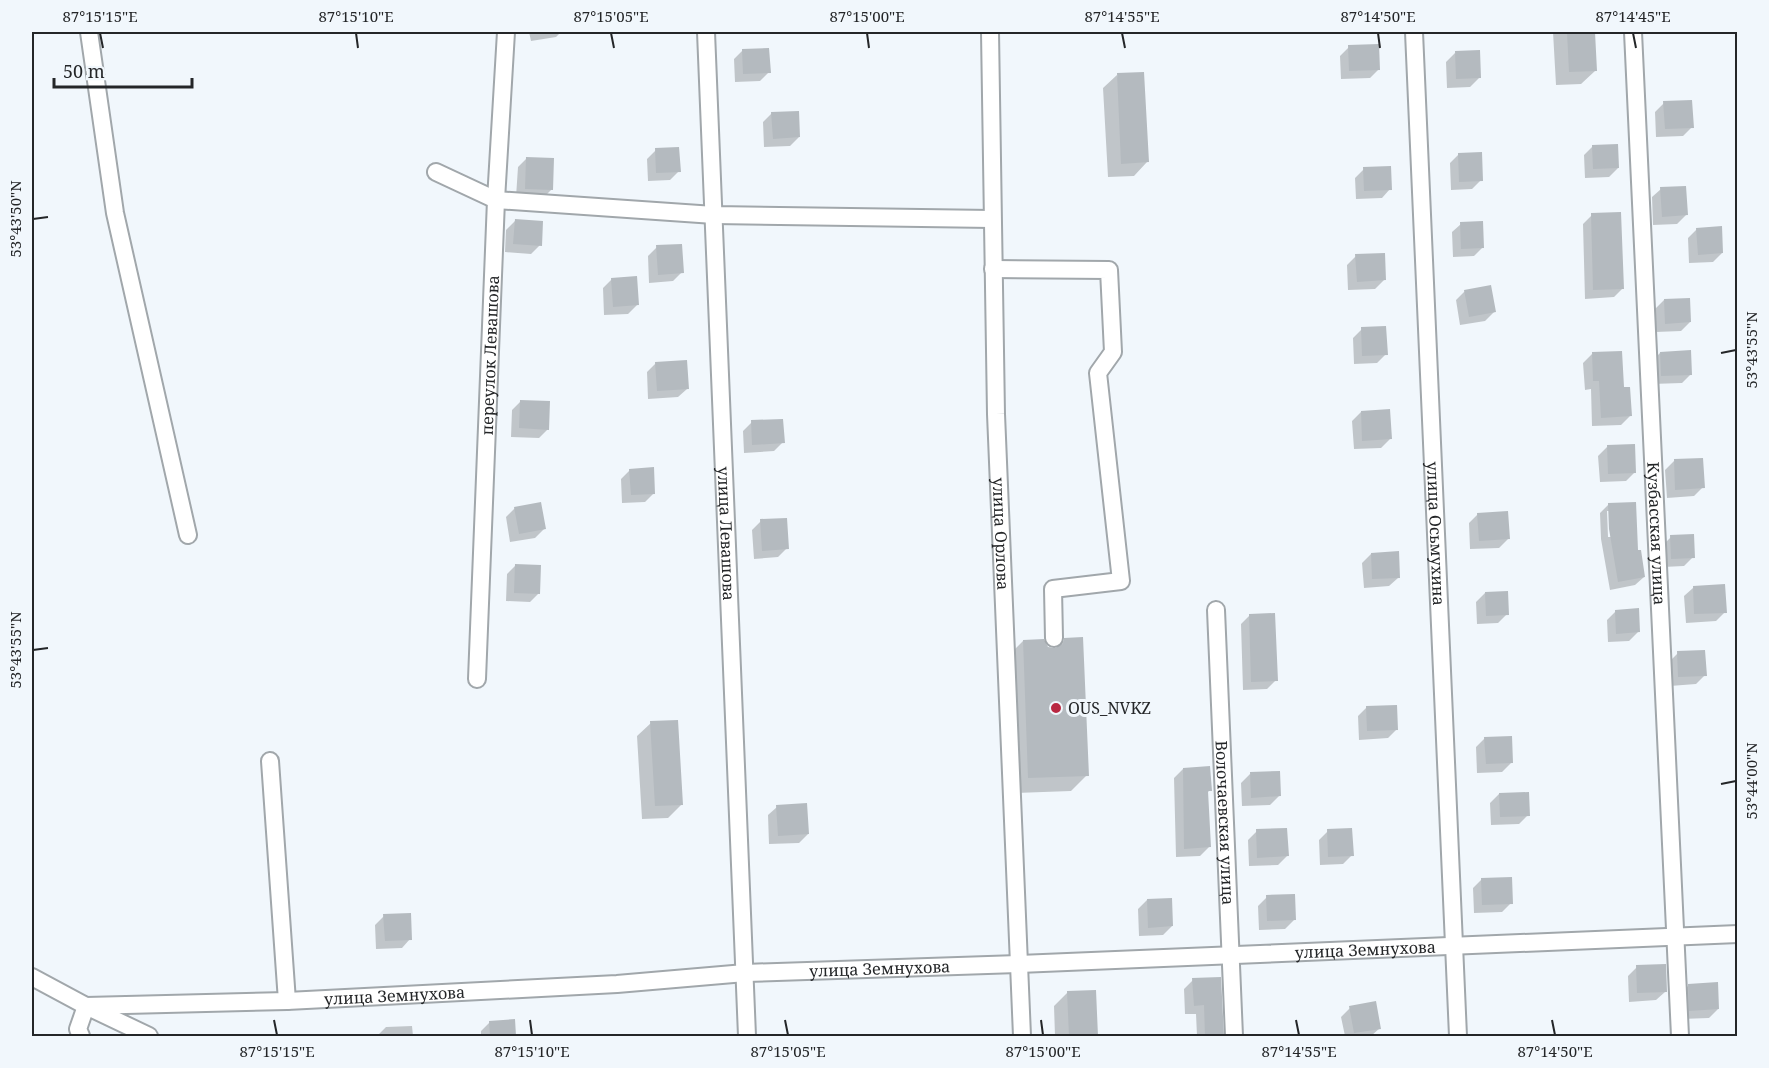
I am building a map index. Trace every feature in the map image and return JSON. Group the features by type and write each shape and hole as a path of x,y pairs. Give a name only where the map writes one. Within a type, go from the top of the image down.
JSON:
{"street":[{"path":"89,32 115,213 188,535"},
{"name":"переулок Левашова","path":"477,679 496,200 506,32"},
{"name":"улица Левашова","path":"706,32 747,1036"},
{"name":"улица Орлова","path":"990,32 993,269 1004,611 1022,1036"},
{"name":"улица Осьмухина","path":"1414,32 1458,1036"},
{"name":"Кузбасская улица","path":"1633,32 1680,1036"},
{"path":"436,172 496,200 714,215 992,219"},
{"path":"993,269 1109,270 1113,352 1098,373 1121,581 1053,589 1054,638"},
{"name":"Волочаевская улица","path":"1216,610 1234,1036"},
{"path":"270,761 287,1000"},
{"name":"улица Земнухова","path":"32,977 86,1006 287,1000 617,984 745,973 1231,956 1737,934"},
{"path":"81,1036 78,1029 86,1006 149,1036"}],"building":[{"path":"1567,32 1595,32 1597,71 1569,72"},
{"path":"1379,44 1380,70 1349,71 1348,45"},
{"path":"769,48 771,73 743,74 742,49"},
{"path":"1480,50 1481,78 1456,79 1455,51"},
{"path":"1144,72 1149,162 1121,164 1117,73"},
{"path":"1692,100 1694,128 1665,129 1663,101"},
{"path":"799,111 800,137 773,139 771,112"},
{"path":"1618,144 1619,168 1593,169 1592,145"},
{"path":"679,147 681,172 656,173 655,148"},
{"path":"1482,152 1483,181 1459,182 1458,153"},
{"path":"526,157 554,158 553,190 525,189"},
{"path":"1391,166 1392,190 1364,191 1363,167"},
{"path":"1686,186 1688,215 1662,217 1660,187"},
{"path":"1621,212 1624,289 1593,290 1591,213"},
{"path":"515,219 543,221 542,246 513,244"},
{"path":"1483,221 1484,248 1461,249 1460,222"},
{"path":"1722,226 1723,253 1698,255 1696,228"},
{"path":"682,244 684,273 658,275 656,245"},
{"path":"1385,253 1386,280 1357,282 1355,254"},
{"path":"637,276 639,305 613,307 611,278"},
{"path":"1491,285 1496,312 1469,317 1464,290"},
{"path":"1690,298 1691,322 1665,324 1664,299"},
{"path":"1386,326 1388,355 1362,356 1361,327"},
{"path":"1691,350 1692,375 1661,376 1660,352"},
{"path":"1622,351 1624,387 1630,387 1632,416 1601,418 1599,381 1593,381 1592,352"},
{"path":"687,360 689,389 657,391 655,362"},
{"path":"520,400 550,401 549,430 519,428"},
{"path":"1390,409 1392,439 1362,441 1361,411"},
{"path":"783,419 785,443 752,445 751,420"},
{"path":"1635,444 1636,473 1608,474 1607,445"},
{"path":"1703,458 1705,488 1675,490 1674,459"},
{"path":"654,467 655,494 631,495 629,469"},
{"path":"541,502 546,529 519,534 514,507"},
{"path":"1636,502 1638,550 1641,550 1645,577 1618,582 1609,529 1608,503"},
{"path":"1508,511 1510,539 1479,541 1477,513"},
{"path":"787,518 789,549 762,551 760,519"},
{"path":"1694,534 1695,558 1671,559 1670,535"},
{"path":"1399,551 1400,578 1372,579 1371,553"},
{"path":"515,564 541,565 540,594 514,593"},
{"path":"1725,584 1727,613 1694,614 1693,586"},
{"path":"1508,591 1509,615 1486,616 1485,592"},
{"path":"1639,608 1640,632 1616,634 1615,610"},
{"path":"1275,613 1278,681 1251,682 1249,614"},
{"name":"OUS_NVKZ","path":"1083,637 1089,776 1028,778 1023,640 1044,639 1048,647 1055,648 1063,644 1064,638"},
{"path":"1705,650 1707,676 1678,677 1677,651"},
{"path":"1397,705 1398,730 1367,731 1366,706"},
{"path":"678,720 683,805 655,806 650,721"},
{"path":"1512,736 1513,763 1486,764 1484,737"},
{"path":"1210,766 1212,791 1208,791 1211,847 1184,849 1183,768"},
{"path":"1280,771 1281,796 1251,798 1250,772"},
{"path":"1529,792 1530,816 1500,817 1499,793"},
{"path":"807,803 809,834 778,836 776,805"},
{"path":"1287,828 1289,856 1257,858 1256,829"},
{"path":"1352,828 1354,856 1328,857 1327,829"},
{"path":"1512,877 1513,904 1482,905 1481,878"},
{"path":"1295,894 1296,920 1267,921 1266,895"},
{"path":"1172,898 1173,926 1148,928 1147,899"},
{"path":"411,913 412,940 385,941 383,914"},
{"path":"1666,964 1667,992 1637,993 1636,965"},
{"path":"1221,977 1224,1036 1205,1036 1204,1005 1194,1006 1192,978"},
{"path":"1718,982 1719,1009 1689,1011 1688,984"},
{"path":"1096,990 1098,1036 1069,1036 1067,991"},
{"path":"1376,1001 1381,1029 1354,1033 1349,1006"},
{"path":"515,1019 516,1036 490,1036 489,1021"}],"place":[{"name":"OUS_NVKZ","path":"1056,708"}]}
